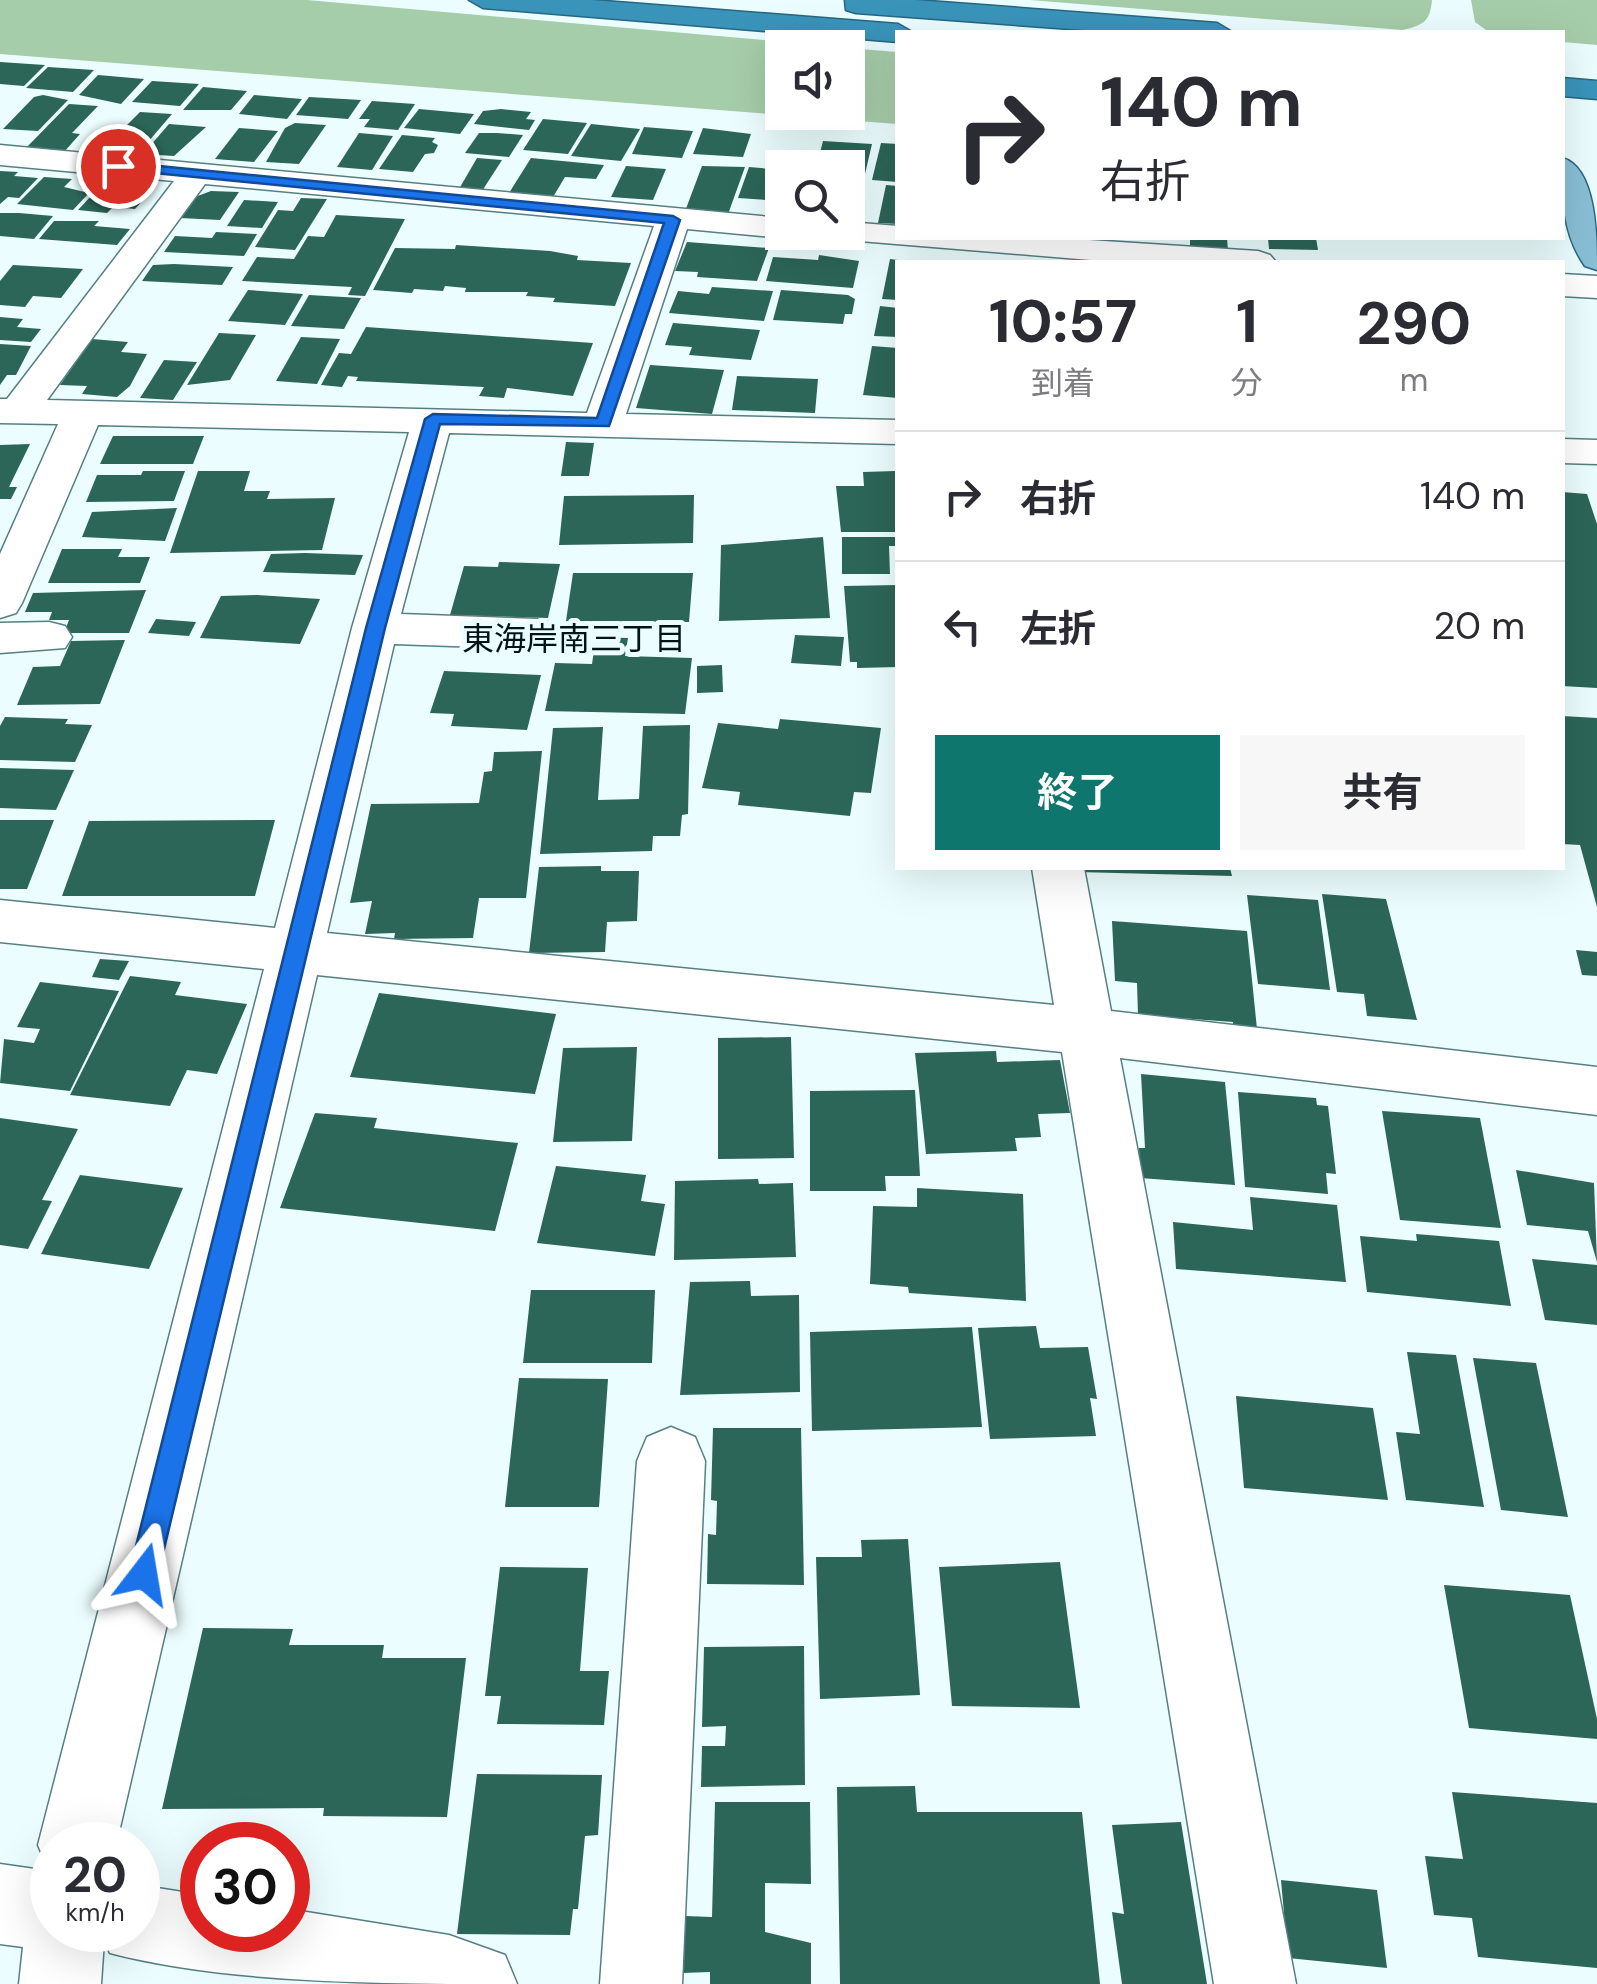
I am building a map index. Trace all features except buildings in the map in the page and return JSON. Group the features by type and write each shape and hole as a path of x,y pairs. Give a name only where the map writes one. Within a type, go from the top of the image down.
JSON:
{"highway":[{"path":"483,0 895,33"},
{"path":"808,0 1192,30"},
{"path":"1565,60 1597,63"},
{"path":"1565,87 1597,90"}],"main road":[{"path":"1565,176 1597,259"}],"street":[{"path":"0,155 765,227"},
{"path":"9,412 196,174"},
{"path":"603,423 673,220"},
{"path":"865,233 895,236"},
{"path":"944,240 1229,260"},
{"path":"1565,285 1597,287"},
{"path":"9,412 895,432"},
{"path":"0,603 83,413"},
{"path":"83,1822 375,628 433,419"},
{"path":"1565,450 1597,452"},
{"path":"375,628 537,634"},
{"path":"0,638 49,637"},
{"path":"1058,870 1256,1984"},
{"path":"0,920 296,954 1088,1031 1597,1091"},
{"path":"641,1984 671,1461"},
{"path":"0,1904 30,1908"},
{"path":"160,1929 449,1976 476,1984"},
{"path":"60,1984 64,1952"}],"green space":[{"path":"0,0 307,0 765,40 765,114 0,54"},
{"path":"1030,0 1432,0 1424,21 1403,30"},
{"path":"1471,0 1597,0 1597,45 1565,42 1565,30 1486,30 1475,22"},
{"path":"865,49 895,52 895,124 865,122"}],"district":[{"name":"東海岸南三丁目","path":"574,639"}],"route":[{"path":"118,166 673,220 603,423 433,419 375,628 144,1574"}]}
